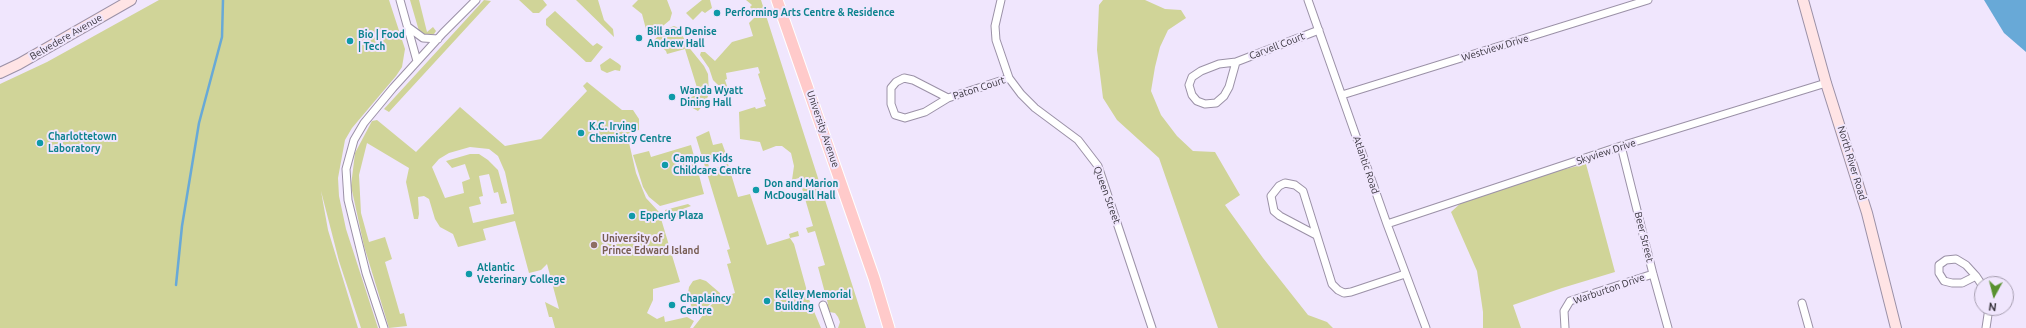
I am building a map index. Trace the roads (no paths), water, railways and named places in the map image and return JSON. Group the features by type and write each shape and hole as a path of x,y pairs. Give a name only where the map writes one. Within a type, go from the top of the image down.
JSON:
{"main road":[{"name":"Belvedere Avenue","path":"0,73 19,64 131,0"},
{"name":"University Avenue","path":"777,0 874,278 889,328"},
{"name":"North River Road","path":"1803,0 1826,83 1867,213 1896,328"}],"street":[{"path":"400,0 417,61"},
{"path":"384,328 356,237 348,200 346,169 354,140 364,123 417,61 476,0"},
{"name":"Queen Street","path":"1001,0 995,26 996,40 1009,78 1021,94 1035,108 1078,140 1098,166 1152,328"},
{"name":"Atlantic Road","path":"1308,0 1387,224 1426,328"},
{"name":"Westview Drive","path":"1342,95 1648,0"},
{"path":"408,26 423,38 438,38"},
{"name":"Carvell Court","path":"1236,62 1229,87 1224,96 1216,103 1206,104 1197,101 1192,95 1189,85 1192,77 1201,71 1219,64 1236,62 1319,30"},
{"name":"Paton Court","path":"948,98 913,80 904,78 896,82 891,88 890,104 895,115 905,118 925,112 948,98 1009,78"},
{"name":"Skyview Drive","path":"1387,224 1621,146 1826,83"},
{"name":"Beer Street","path":"1621,146 1668,328"},
{"path":"1316,235 1280,216 1274,211 1271,196 1279,186 1286,183 1296,185 1302,191 1332,284 1338,290 1344,293 1405,274"},
{"path":"1956,259 1966,265 1976,276 1962,282 1952,283 1944,280 1939,273 1939,265 1946,260 1956,259"},
{"name":"Warburton Drive","path":"1565,328 1564,311 1570,301 1653,274"},
{"path":"1802,303 1808,328"},
{"path":"823,305 831,328"},
{"path":"1986,328 1988,316"}],"water":[{"path":"1984,0 2026,0 2026,52 2004,33"}],"waterway":[{"path":"176,285 182,226 199,123 222,37 223,0"}],"place":[{"name":"Performing Arts Centre & Residence","path":"717,13"},
{"name":"Bill and Denise Andrew Hall","path":"639,38"},
{"name":"Bio | Food | Tech","path":"350,41"},
{"name":"Wanda Wyatt Dining Hall","path":"672,97"},
{"name":"K.C. Irving Chemistry Centre","path":"581,133"},
{"name":"Charlottetown Laboratory","path":"40,143"},
{"name":"Campus Kids Childcare Centre","path":"665,165"},
{"name":"Don and Marion McDougall Hall","path":"756,190"},
{"name":"Epperly Plaza","path":"632,216"},
{"name":"University of Prince Edward Island","path":"594,245"},
{"name":"Atlantic Veterinary College","path":"469,274"},
{"name":"Kelley Memorial Building","path":"767,301"},
{"name":"Chaplaincy Centre","path":"672,305"}]}
